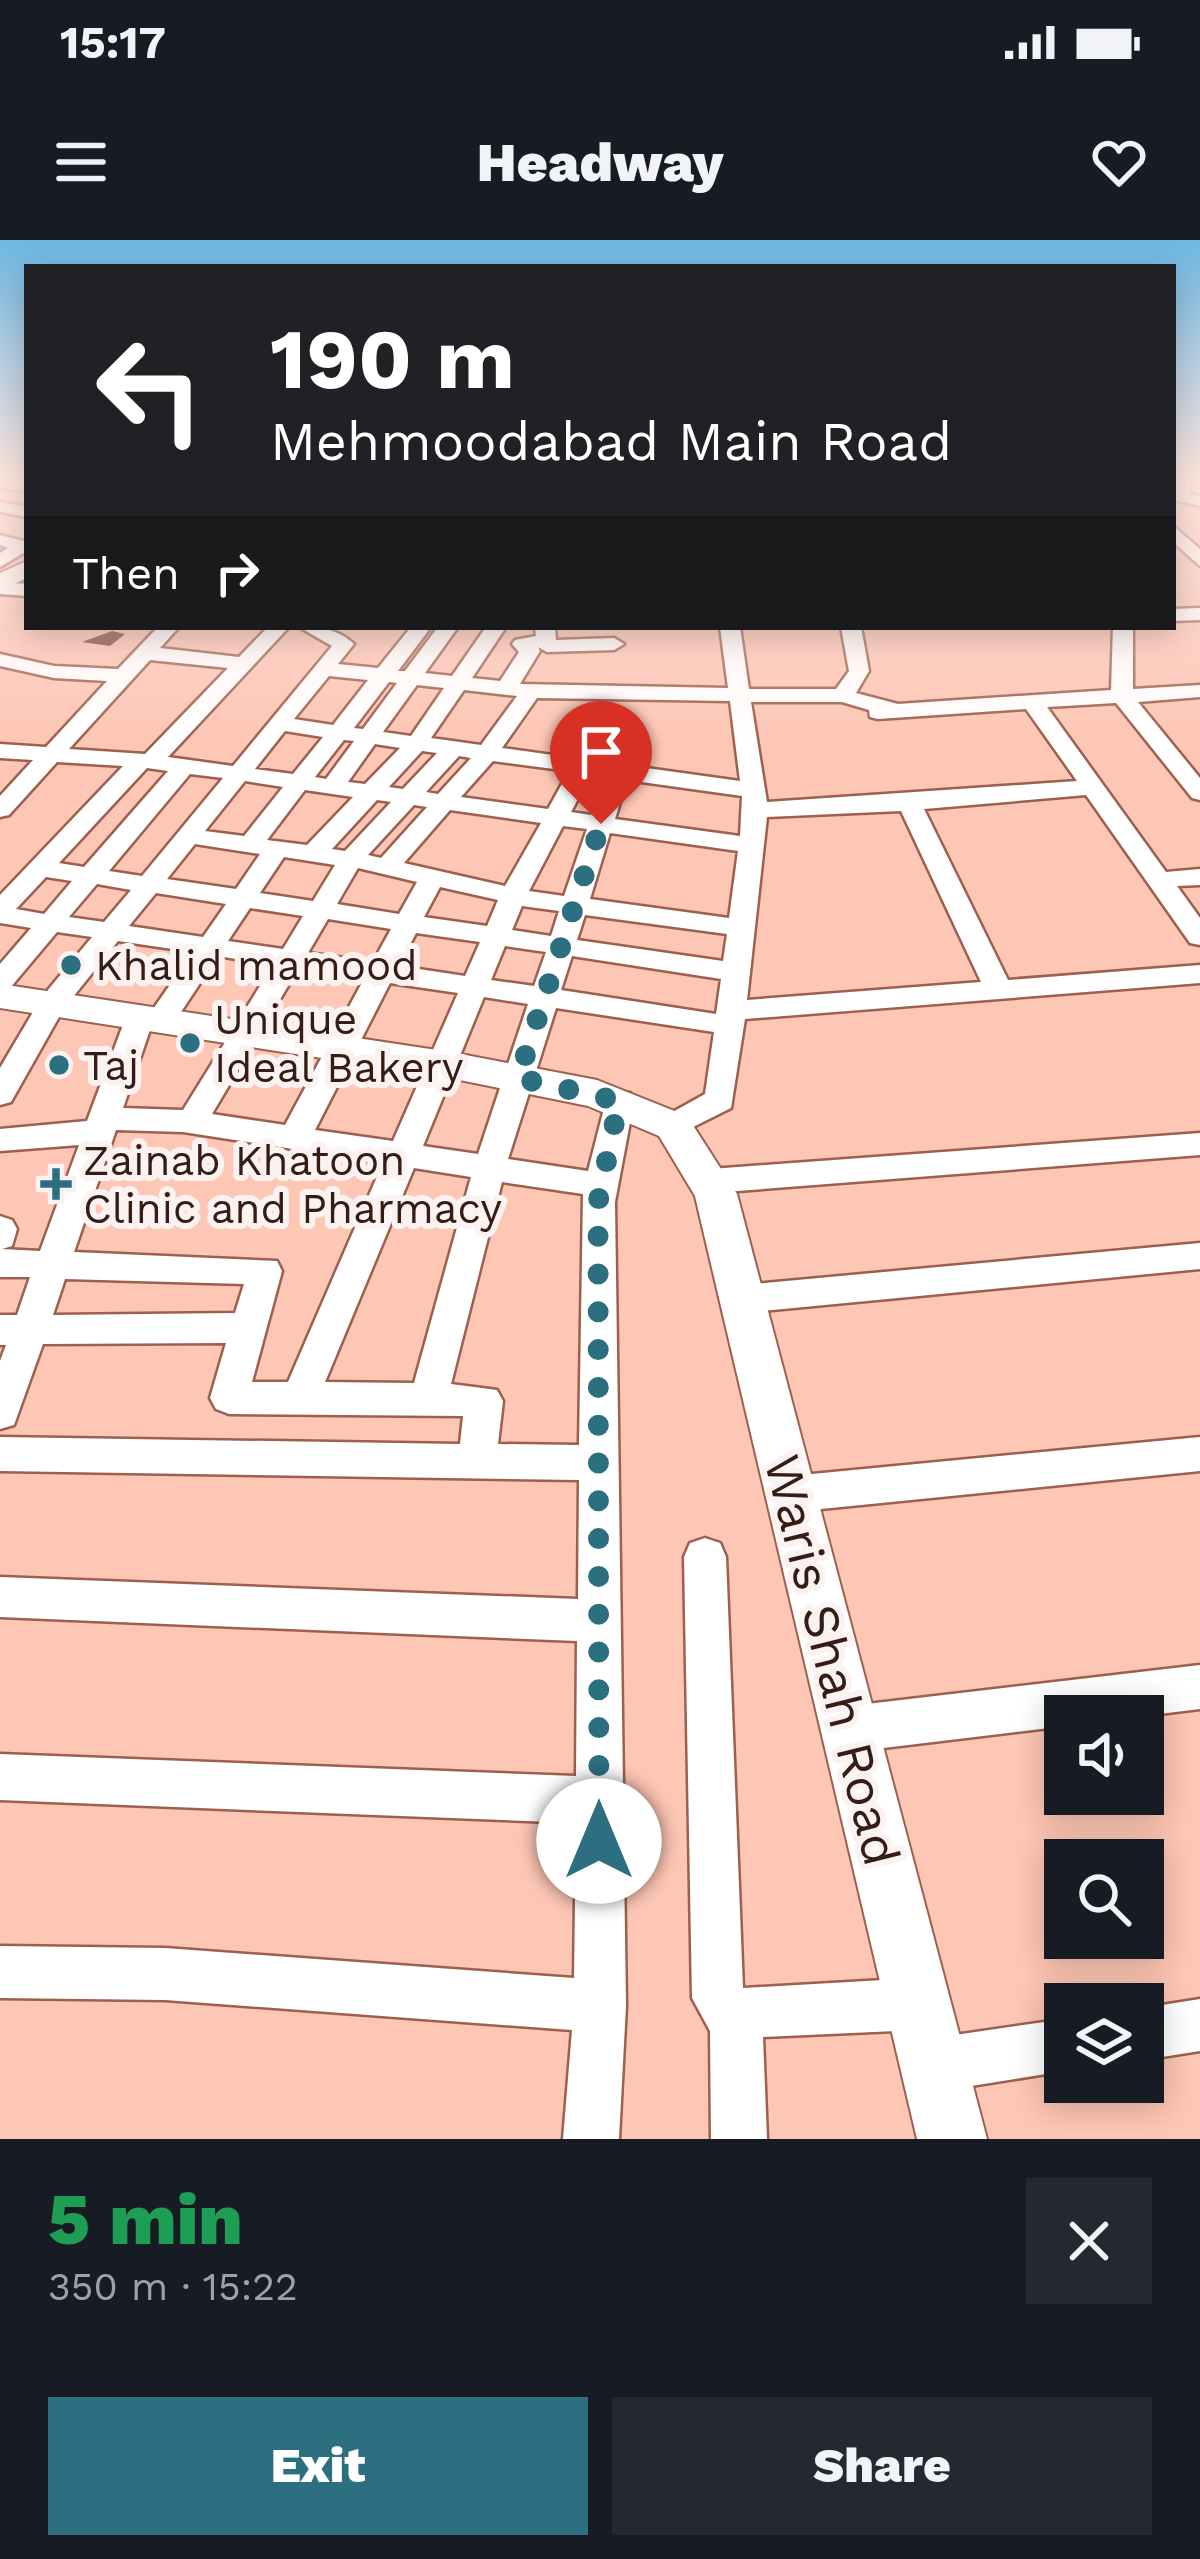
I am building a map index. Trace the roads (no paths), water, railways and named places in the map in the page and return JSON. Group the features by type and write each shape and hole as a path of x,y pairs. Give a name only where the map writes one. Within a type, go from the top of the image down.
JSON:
{"main road":[{"path":"0,996 441,1064 619,1101 673,1126 711,1180"},
{"name":"Waris Shah Road","path":"711,1180 952,2139"}],"street":[{"path":"0,810 167,630"},
{"path":"0,913 276,630"},
{"path":"315,630 386,675 411,678 519,689 615,661"},
{"path":"0,1413 15,1330 55,1266 99,1125 151,1018 244,898 264,847 301,782 419,630"},
{"path":"333,786 446,630"},
{"path":"313,854 417,743 494,630"},
{"path":"673,1126 720,1100 752,844 754,800 730,630"},
{"path":"843,697 859,671 852,630"},
{"path":"1123,630 1122,696 1200,793"},
{"path":"387,867 488,753 519,689 530,651 522,644 546,634 548,646 615,661 740,708 898,711 1200,692"},
{"path":"0,1094 11,1058 52,1004 343,645"},
{"path":"145,652 241,663"},
{"path":"0,660 54,672 123,676"},
{"path":"740,708 843,697 898,711"},
{"path":"1032,702 1200,937"},
{"path":"279,724 618,771 754,800 909,803 1092,787"},
{"path":"190,1123 351,859 454,748"},
{"path":"0,751 146,760 752,844"},
{"path":"0,982 184,766"},
{"path":"301,1395 513,896 584,766"},
{"path":"428,1399 489,1168 618,771"},
{"path":"909,803 1000,992"},
{"path":"189,836 351,859 513,896 741,928"},
{"path":"39,868 736,972"},
{"path":"294,1139 432,877"},
{"path":"1160,880 1200,877"},
{"path":"0,913 543,997 730,1018 1200,974"},
{"path":"591,2139 599,2006 601,1185 619,1101"},
{"path":"1,1141 99,1125 190,1123 601,1185"},
{"path":"711,1180 1200,1144"},
{"path":"742,1299 1200,1256"},
{"path":"0,1263 265,1271 229,1398 301,1395 484,1401 477,1462"},
{"path":"15,1330 248,1328"},
{"path":"0,1454 599,1463"},
{"path":"790,1494 1200,1454"},
{"path":"705,1558 718,1998 736,2023 739,2139"},
{"path":"0,1597 599,1621"},
{"path":"850,1729 1200,1687"},
{"path":"0,1777 599,1800"},
{"path":"0,1972 165,1974 599,2006"},
{"path":"736,2023 749,2012 918,2005"},
{"path":"1164,2031 1200,2025"},
{"path":"934,2065 1044,2048"}],"place":[{"name":"Khalid mamood","path":"71,965"},
{"name":"Unique Ideal Bakery","path":"190,1043"},
{"name":"Taj","path":"59,1065"},
{"name":"Zainab Khatoon Clinic and Pharmacy","path":"56,1184"}]}
